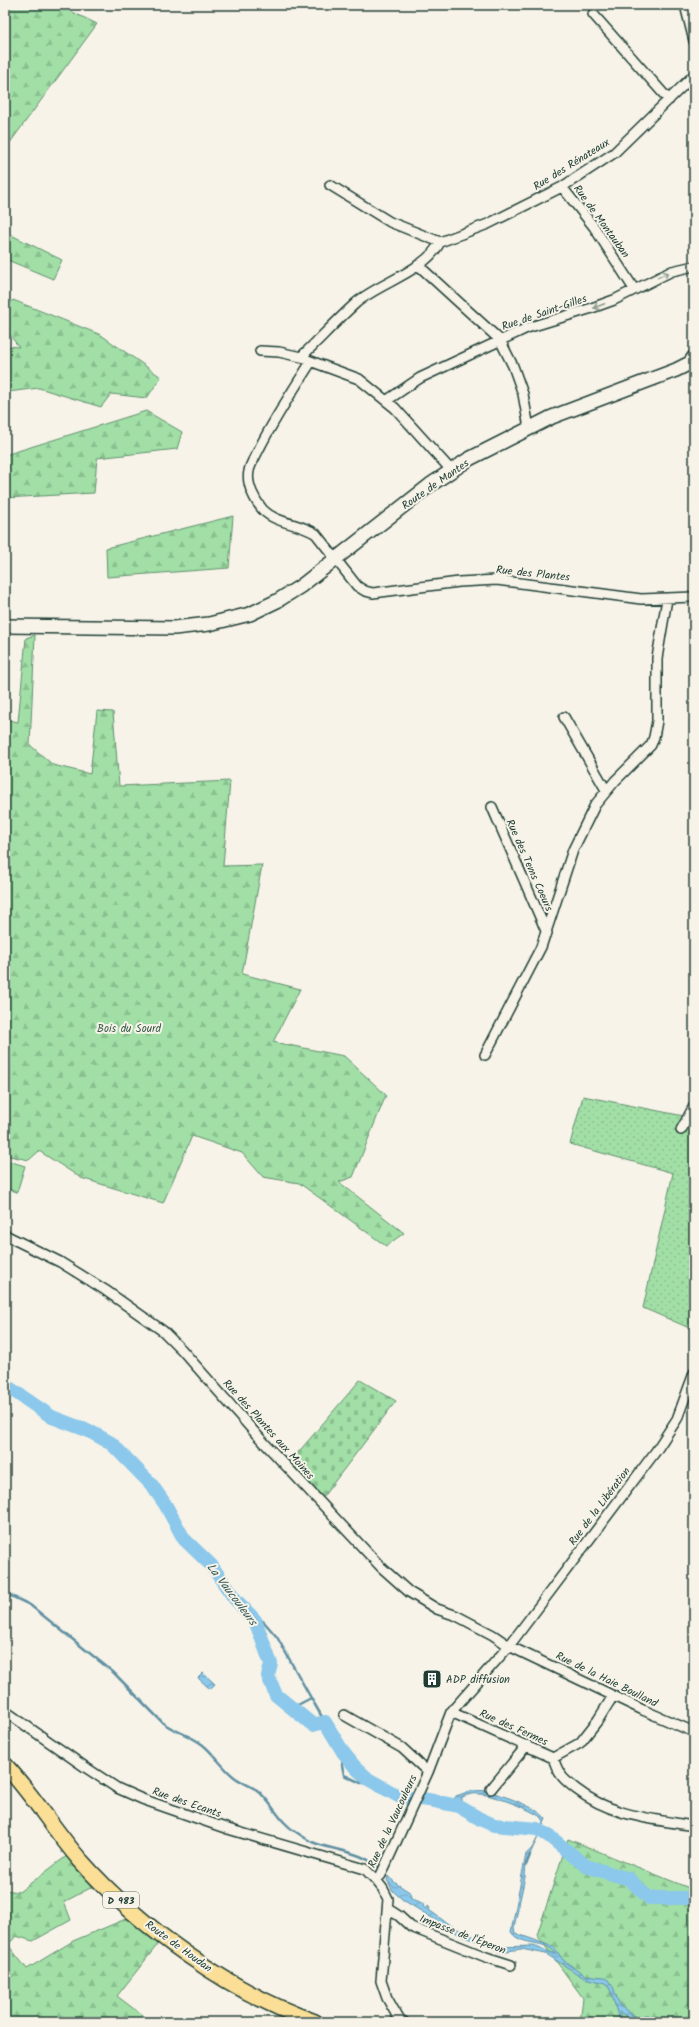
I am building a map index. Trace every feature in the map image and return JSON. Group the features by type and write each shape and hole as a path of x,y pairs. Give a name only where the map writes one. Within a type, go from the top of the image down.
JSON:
{"main road":[{"name":"Route de Mantes","path":"5,626 159,629 198,626 250,614 277,601 306,582 451,470 529,428 575,408 682,367 690,362 694,357"},
{"name":"Route de Houdan","path":"5,1765 89,1870 147,1923 175,1945 239,1987 278,2008 315,2022"}],"street":[{"path":"685,5 694,40"},
{"path":"593,14 669,100"},
{"name":"Rue des Rénateaux","path":"301,358 356,303 376,289 418,265 437,248 440,242 488,224 562,187 614,153 694,76"},
{"path":"330,185 390,222 440,242"},
{"name":"Rue de Montauban","path":"562,187 594,226 634,289"},
{"path":"418,265 500,340 513,366 523,394 529,428"},
{"name":"Rue de Saint-Gilles","path":"386,401 420,378 527,328 595,307 672,271 694,266"},
{"path":"260,351 279,352 301,358 359,379 395,408 451,470"},
{"name":"Rue des Plantes","path":"311,362 268,430 248,472 249,478 254,499 264,512 285,522 307,528 316,534 357,586 365,591 373,593 459,582 497,580 641,599 694,597"},
{"name":"Rue des Tems Coeurs","path":"485,1055 531,969 547,933 573,850 595,805 606,790 651,746 657,721 657,658 667,599"},
{"path":"564,717 606,790"},
{"name":"Rue des Tems Coeurs","path":"492,807 547,933"},
{"path":"681,1130 694,1106"},
{"name":"Rue des Plantes aux Moines","path":"5,1235 60,1262 105,1290 163,1332 182,1350 273,1452 381,1567 415,1595 437,1609 457,1616 493,1635 509,1646"},
{"name":"Rue de la Libération","path":"509,1646 656,1451 677,1419 694,1374"},
{"name":"Rue de la Haie Boulland","path":"509,1646 613,1696 694,1732"},
{"name":"Rue de la Vaucouleurs","path":"404,2022 399,2019 387,1998 381,1981 388,1899 383,1889 381,1874 428,1772 451,1712 509,1646"},
{"name":"Rue des Fermes","path":"451,1712 553,1758 580,1743 598,1720 613,1696"},
{"name":"Rue des Ecants","path":"5,1711 117,1788 142,1799 228,1829 381,1874"},
{"path":"344,1715 402,1748 428,1772"},
{"path":"491,1789 527,1745"},
{"path":"553,1758 561,1775 569,1784 584,1795 607,1808 639,1816 694,1826"},
{"name":"Impasse de l'Éperon","path":"388,1909 399,1916 411,1927 486,1957 511,1965"}],"green space":[{"path":"5,5 58,5 97,24 9,144 5,142"},
{"path":"5,232 62,260 53,279 5,259"},
{"path":"13,300 101,335 161,377 147,398 111,394 101,407 39,388 8,392 5,391 5,346 19,347 5,329 5,309"},
{"path":"146,411 182,432 177,449 97,458 94,493 5,498 5,455"},
{"path":"233,516 229,568 107,577 106,548"},
{"name":"Bois du Sourd","path":"35,635 30,745 53,765 90,774 97,711 113,712 119,786 230,781 223,866 262,865 242,974 300,989 273,1042 344,1056 386,1095 353,1177 339,1182 404,1233 386,1246 299,1183 263,1177 242,1153 192,1136 163,1203 81,1178 39,1151 29,1160 5,1155 5,719 18,722 26,638"},
{"path":"583,1096 694,1118 694,1330 643,1308 673,1173 570,1144"},
{"path":"5,1160 25,1166 17,1192 5,1188"},
{"path":"360,1380 396,1401 322,1498 290,1462"},
{"path":"568,1839 694,1890 694,2022 580,2022 583,1998 537,1935"},
{"path":"68,1855 94,1886 64,1902 71,1920 33,1941 16,1936 8,1945 27,1969 73,1941 128,1918 158,1944 117,1996 151,2022 5,2022 5,1890 19,1892"}],"water":[{"path":"203,1673 215,1684 210,1689 198,1678"},
{"path":"470,1791 484,1791 509,1798 542,1814 546,1819 540,1832 543,1819 523,1807 480,1794 471,1794 462,1797 462,1803 453,1801 456,1796"},
{"path":"535,1843 526,1863 525,1877 514,1927 515,1933 554,1947 563,1960 585,1975 603,1977 608,1980 613,1987 620,2006 638,2018 648,2015 652,2021 655,2022 645,2020 636,2022 619,2012 623,2022 620,2022 611,1992 606,1983 584,1978 546,1954 521,1949 500,1952 483,1943 463,1937 403,1900 393,1891 387,1880 389,1876 394,1882 411,1893 411,1898 424,1904 423,1906 426,1909 428,1906 430,1908 429,1910 451,1926 497,1947 533,1946 556,1954 547,1946 521,1940 515,1937 511,1932 526,1854"}],"waterway":[{"name":"La Vaucouleurs","path":"5,1385 52,1417 89,1431 111,1443 151,1484 165,1504 184,1539 211,1565 235,1599 255,1620 271,1664 268,1676 276,1695 313,1725 325,1722 343,1752 355,1767 368,1779 400,1797 429,1800 458,1806 494,1825 537,1829 549,1836 586,1866 629,1879 649,1898 694,1898"},
{"path":"5,1593 30,1605 113,1672 163,1723 203,1745 233,1776 257,1790 290,1828 312,1842 349,1852 367,1859 375,1864 381,1871"},
{"path":"248,1611 264,1622 277,1637 311,1698"},
{"path":"292,1708 311,1698 325,1722"},
{"path":"343,1752 342,1765 344,1775 361,1783 374,1782"},
{"name":"La Vaucouleurs","path":"454,1805 457,1800"},
{"path":"526,1865 530,1855"}],"place":[{"name":"ADP diffusion","path":"432,1679"}]}
